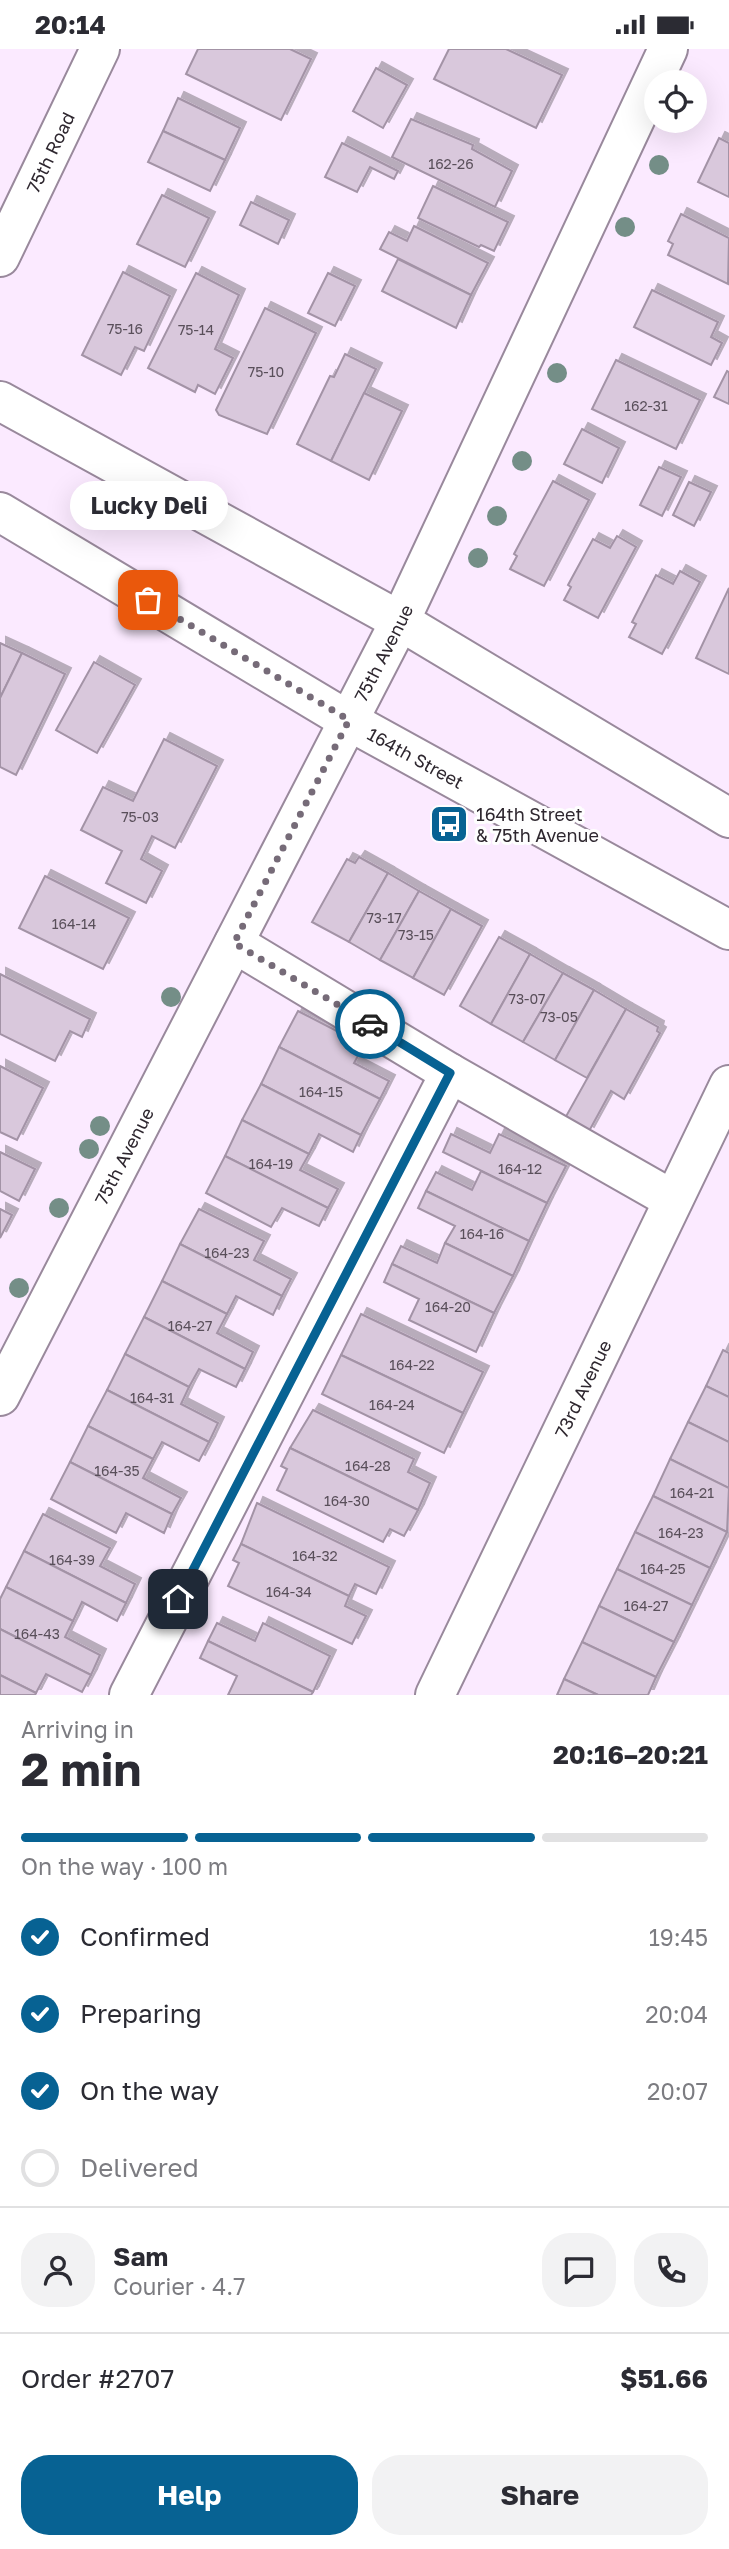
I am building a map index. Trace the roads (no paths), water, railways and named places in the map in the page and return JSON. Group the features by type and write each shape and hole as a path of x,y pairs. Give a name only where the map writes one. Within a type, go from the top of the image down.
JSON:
{"street":[{"name":"75th Road","path":"0,257 100,49"},
{"name":"75th Avenue","path":"0,1396 400,621 668,49"},
{"path":"0,401 400,621 729,818"},
{"name":"164th Street","path":"0,512 349,720 729,930"},
{"path":"234,943 450,1073 673,1200"},
{"path":"129,1695 450,1073"},
{"name":"73rd Avenue","path":"435,1695 729,1085"}],"place":[{"name":"Lucky Deli","path":"148,600"},
{"name":"164th Street & 75th Avenue","path":"449,824"}]}
